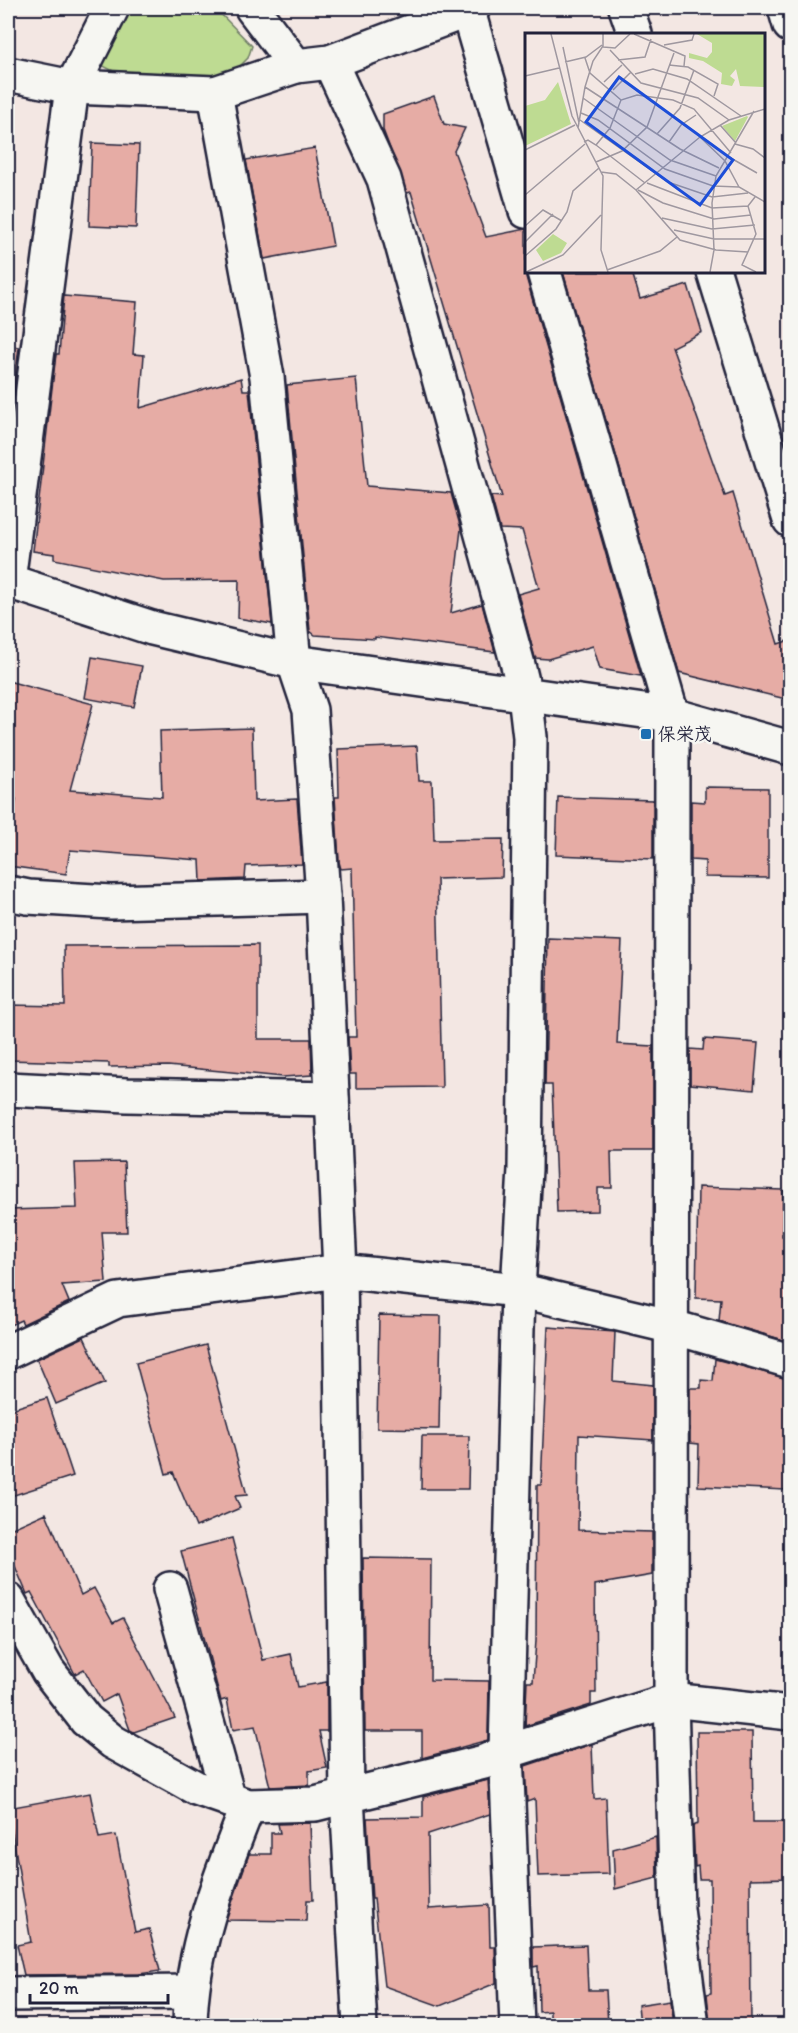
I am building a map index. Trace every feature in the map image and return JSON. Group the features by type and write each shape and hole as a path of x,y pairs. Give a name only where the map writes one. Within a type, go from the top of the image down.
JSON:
{"street":[{"path":"112,8 72,87 8,581 152,628 294,662 672,716 790,748"},
{"path":"252,8 296,66"},
{"path":"8,74 72,87 215,93 296,66 330,62 469,8 525,207"},
{"path":"626,8 635,33"},
{"path":"785,8 790,25"},
{"path":"330,62 384,179 525,694 530,736 525,1169 518,1290 506,1752 518,2025"},
{"path":"215,93 267,377 294,662 310,710 323,896 340,1271 347,1797 360,2025"},
{"path":"544,273 672,716 671,1700 677,1910 692,2025"},
{"path":"714,273 790,520"},
{"path":"8,893 28,897 111,902 323,896"},
{"path":"8,1089 127,1095 332,1099"},
{"path":"8,1353 118,1300 340,1271 518,1290 673,1327 790,1361"},
{"path":"171,1589 238,1803 211,1900 190,1992 190,2025"},
{"path":"8,1599 48,1671 86,1720 113,1742 196,1788 238,1803 315,1804 347,1797 484,1762 506,1752 671,1700 790,1713"},
{"path":"8,1994 190,1992"}],"green space":[{"path":"124,8 215,8 252,46 248,58 236,70 222,76 130,79 101,65"}],"building":[{"path":"434,96 444,124 465,128 454,151 486,237 525,229 526,277 641,676 600,669 593,646 548,659 535,658 518,594 539,588 522,530 500,529 491,496 502,497 411,192 407,193 383,130 383,114"},
{"path":"92,143 139,145 136,228 89,226"},
{"path":"315,148 333,246 264,259 246,160"},
{"path":"563,273 632,273 640,299 688,285 702,332 672,347 725,496 733,493 778,644 790,640 790,700 679,673"},
{"path":"64,296 137,302 133,354 144,355 140,408 241,378 243,390 249,390 272,624 238,618 239,580 164,581 54,559 54,554 33,551 56,354 59,354"},
{"path":"8,345 19,347 10,419 8,419"},
{"path":"356,378 367,486 451,493 461,529 451,613 482,604 495,652 375,637 375,639 315,635 310,631 287,385"},
{"path":"92,657 142,666 134,707 85,698"},
{"path":"8,681 93,704 70,790 162,797 160,731 252,728 254,801 297,799 302,864 246,866 245,879 201,881 200,860 70,850 66,874 8,866 16,799 8,796"},
{"path":"417,746 419,781 432,781 434,840 503,839 502,877 437,879 442,1087 356,1088 356,1074 350,1074 348,1037 356,1037 352,868 341,869 339,862 335,797 339,797 338,749"},
{"path":"705,787 768,788 768,878 705,877 705,861 691,860 691,801 705,802"},
{"path":"558,797 653,800 653,859 556,855"},
{"path":"548,938 622,941 617,1044 653,1046 653,1151 611,1151 612,1188 598,1188 598,1211 557,1212 552,1085 545,1085"},
{"path":"258,945 258,1039 311,1039 312,1075 283,1077 168,1066 109,1067 109,1063 8,1060 8,1005 65,1006 64,946"},
{"path":"704,1039 758,1043 754,1090 690,1084 690,1049 703,1050"},
{"path":"124,1162 127,1232 102,1232 106,1282 62,1285 69,1302 23,1324 21,1320 8,1326 8,1210 77,1208 75,1163"},
{"path":"698,1187 783,1190 782,1236 790,1236 790,1342 719,1321 721,1299 696,1298"},
{"path":"379,1315 441,1316 439,1429 377,1428"},
{"path":"548,1327 615,1332 613,1381 653,1385 653,1440 579,1435 578,1530 652,1532 652,1575 595,1585 596,1693 591,1693 591,1705 525,1726 527,1682 533,1682 536,1641 537,1485 541,1485"},
{"path":"84,1337 105,1383 56,1404 37,1359"},
{"path":"206,1345 247,1495 235,1496 240,1508 196,1527 173,1472 166,1474 136,1363"},
{"path":"715,1359 790,1379 785,1490 698,1486 699,1444 690,1443 690,1388 701,1388 701,1380 713,1381"},
{"path":"47,1398 73,1476 8,1497 8,1410"},
{"path":"422,1436 469,1436 468,1489 421,1489"},
{"path":"46,1513 81,1595 94,1588 113,1623 123,1618 175,1718 134,1732 130,1730 117,1694 102,1702 84,1669 75,1674 31,1592 27,1594 8,1550 8,1530"},
{"path":"232,1538 263,1660 291,1654 298,1687 327,1682 327,1731 319,1731 327,1768 309,1771 309,1785 270,1787 255,1726 233,1730 227,1699 221,1701 181,1551"},
{"path":"363,1558 431,1559 430,1680 489,1681 488,1740 422,1758 422,1731 365,1731"},
{"path":"697,1732 752,1732 753,1822 790,1822 790,1878 750,1879 751,2025 710,2025 707,1994 711,1993 710,1879 699,1879 698,1866 695,1867 693,1826 698,1824"},
{"path":"592,1744 594,1799 606,1798 609,1874 538,1876 535,1799 527,1802 525,1766"},
{"path":"488,1780 490,1814 428,1834 429,1909 489,1905 490,1947 495,1947 496,1983 440,2006 384,1986 374,1899 372,1899 367,1818 423,1817 423,1797"},
{"path":"90,1793 99,1838 116,1835 135,1932 149,1929 160,1971 139,1974 24,1975 17,1945 31,1942 8,1808"},
{"path":"310,1823 313,1900 307,1900 306,1921 226,1920 249,1854 271,1854 271,1833 280,1833 278,1824"},
{"path":"656,1837 657,1878 615,1889 613,1849"},
{"path":"586,1945 588,1990 606,1990 608,2025 550,2025 550,2011 539,2012 538,1966 533,1967 533,1947"},
{"path":"670,2000 673,2025 640,2025 638,2005"}],"place":[{"name":"保栄茂","path":"646,734"}]}
